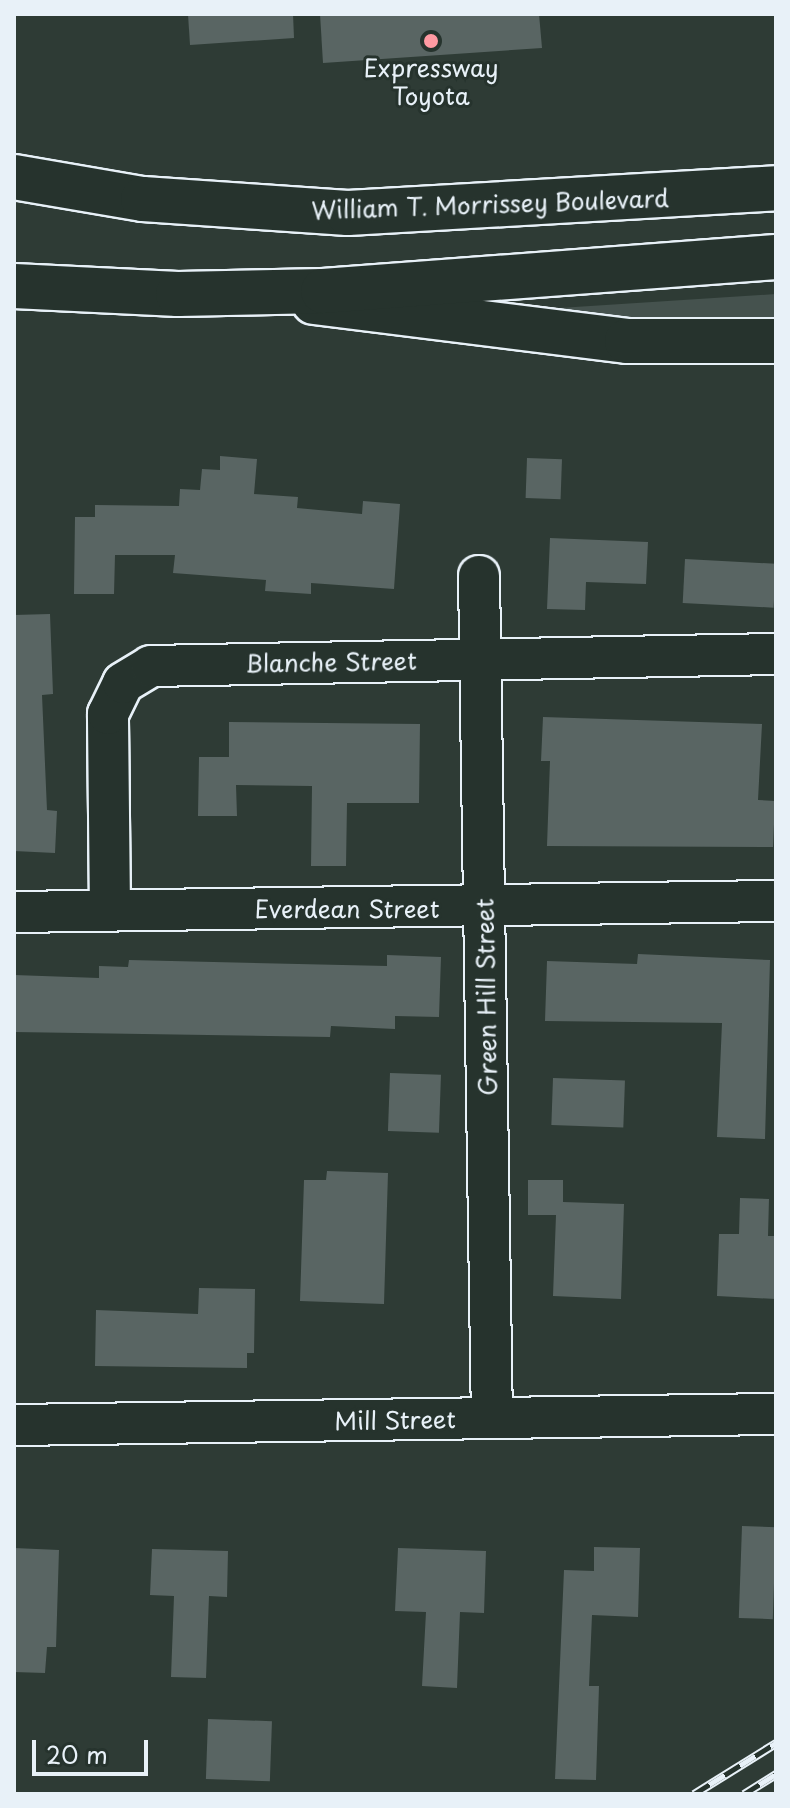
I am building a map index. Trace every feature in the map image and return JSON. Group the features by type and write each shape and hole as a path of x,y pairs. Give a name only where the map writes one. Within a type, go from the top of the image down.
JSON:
{"main road":[{"name":"William T. Morrissey Boulevard","path":"14,177 143,199 348,213 776,188"},
{"path":"248,293 776,257"},
{"path":"14,286 248,293 627,341 776,341"}],"street":[{"name":"Green Hill Street","path":"479,576 492,1418"},
{"name":"Blanche Street","path":"110,911 107,727 116,692 130,676 162,664 776,654"},
{"name":"Everdean Street","path":"14,912 484,908 776,901"},
{"name":"Mill Street","path":"14,1425 776,1414"}],"shaded area":[{"path":"776,294 776,317 623,317 544,309"}],"building":[{"path":"188,14 293,14 294,38 190,45"},
{"name":"Expressway Toyota","path":"320,14 539,14 542,48 323,63"},
{"path":"220,456 257,459 254,494 298,497 297,508 362,514 363,501 400,504 394,589 311,583 311,594 265,591 266,580 173,573 175,555 115,555 114,594 74,594 75,517 95,517 95,505 179,506 180,489 200,490 202,469 220,470"},
{"path":"527,458 562,459 561,499 526,498"},
{"path":"550,538 648,542 646,584 586,582 585,610 547,609"},
{"path":"685,559 776,564 774,608 683,603"},
{"path":"50,614 53,694 42,695 47,810 57,811 55,853 14,851 14,615"},
{"path":"543,717 762,724 758,800 775,801 773,847 547,846 550,761 541,761"},
{"path":"229,722 420,724 419,803 347,803 346,866 311,866 312,786 236,785 237,816 198,816 199,757 229,757"},
{"path":"638,954 770,960 765,1139 717,1137 722,1023 545,1021 547,961 637,964"},
{"path":"387,955 441,957 439,1017 395,1016 395,1029 331,1026 330,1037 14,1032 14,975 99,978 99,966 128,967 129,960 387,966"},
{"path":"390,1073 441,1075 439,1133 388,1131"},
{"path":"553,1078 625,1081 623,1127 551,1125"},
{"path":"327,1171 388,1173 384,1304 300,1301 304,1180 326,1180"},
{"path":"528,1180 563,1180 563,1202 624,1204 621,1299 553,1296 556,1215 528,1215"},
{"path":"740,1198 769,1199 768,1236 776,1236 776,1299 717,1296 719,1234 739,1234"},
{"path":"199,1288 255,1289 254,1353 247,1353 247,1368 95,1366 96,1310 198,1314"},
{"path":"742,1526 776,1527 773,1619 739,1618"},
{"path":"594,1547 640,1548 638,1617 592,1615 589,1686 599,1686 596,1780 555,1779 564,1570 594,1571"},
{"path":"14,1548 59,1550 56,1647 47,1647 45,1673 14,1672"},
{"path":"398,1548 486,1551 484,1613 460,1612 457,1688 422,1686 426,1612 395,1611"},
{"path":"152,1549 228,1551 227,1597 209,1596 206,1678 171,1677 174,1596 150,1595"},
{"path":"208,1719 272,1721 270,1781 206,1779"}],"railway":[{"path":"694,1794 776,1743"},
{"path":"744,1794 776,1774"}],"place":[{"name":"Expressway Toyota","path":"431,41"}]}
